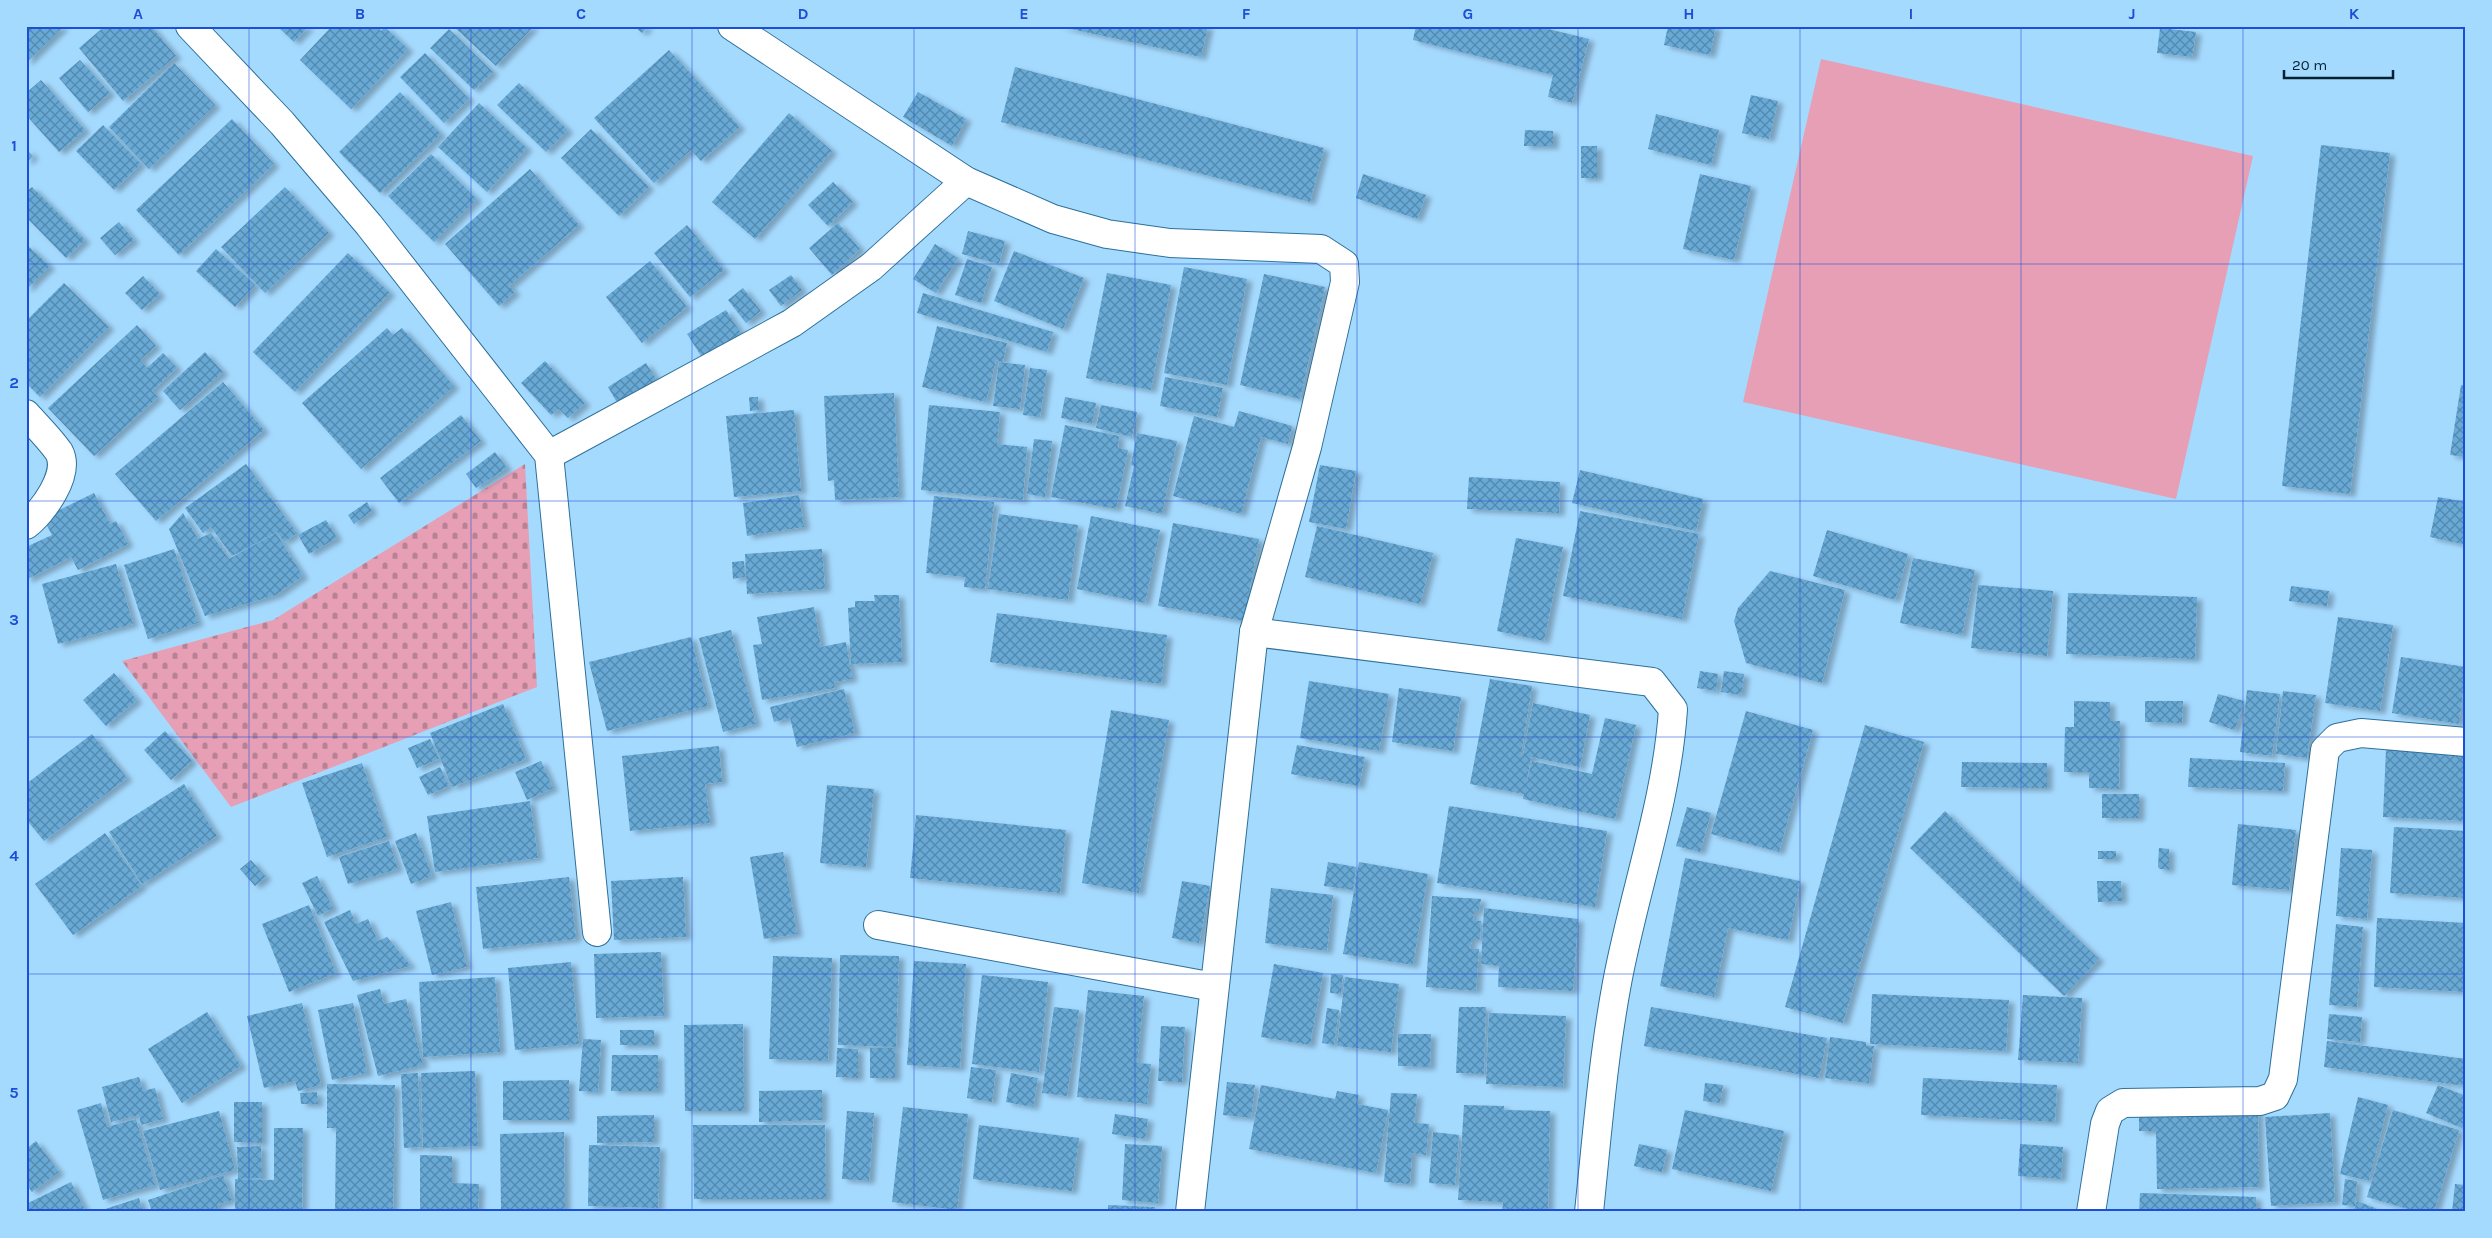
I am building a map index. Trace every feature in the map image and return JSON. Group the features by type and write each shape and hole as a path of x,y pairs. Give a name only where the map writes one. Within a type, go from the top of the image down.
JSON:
{"street":[{"path":"190,26 282,124 369,225 549,455 597,932"},
{"path":"732,26 966,181 1053,219 1107,234 1170,243 1321,249 1344,264 1345,282 1308,447 1254,632 1190,1212"},
{"path":"549,455 792,323 871,267 966,181"},
{"path":"26,414 60,454 60,478 40,515 26,525"},
{"path":"1254,632 1652,682 1673,709 1670,751 1617,983 1602,1086 1589,1212"},
{"path":"2091,1212 2106,1124 2110,1111 2123,1103 2260,1100 2275,1096 2283,1079 2326,750 2338,738 2361,733 2466,742"},
{"path":"878,925 1214,987"}],"green space":[{"path":"1821,59 2253,156 2176,499 1743,402"},
{"path":"525,464 537,687 231,807 122,661 273,620"}],"building":[{"path":"26,26 64,26 26,63"},
{"path":"105,26 151,26 176,56 123,101 79,48"},
{"path":"277,26 309,26 294,42"},
{"path":"332,26 376,26 381,31 385,27 408,49 351,109 300,60"},
{"path":"453,26 534,26 496,66"},
{"path":"634,26 648,26 642,33"},
{"path":"1057,26 1208,26 1201,57"},
{"path":"1416,26 1536,26 1589,39 1572,103 1548,97 1553,75 1413,40"},
{"path":"1668,26 1716,26 1710,55 1664,45"},
{"path":"2160,28 2196,32 2192,57 2157,53"},
{"path":"449,29 493,72 474,90 430,48"},
{"path":"669,50 740,127 701,161 691,150 654,183 594,118"},
{"path":"425,53 469,99 444,123 400,77"},
{"path":"80,60 110,93 88,112 59,78"},
{"path":"174,63 215,105 149,169 109,127"},
{"path":"1015,67 1324,148 1310,202 1001,122"},
{"path":"41,80 85,130 59,152 26,115 26,93"},
{"path":"519,83 568,130 546,152 497,105"},
{"path":"400,92 441,134 380,193 339,152"},
{"path":"918,92 966,119 952,146 903,117"},
{"path":"1751,95 1778,101 1769,139 1742,133"},
{"path":"479,103 527,148 487,192 438,147"},
{"path":"789,113 832,151 755,239 712,202"},
{"path":"1656,114 1719,130 1711,165 1648,149"},
{"path":"232,119 274,164 179,255 136,210"},
{"path":"103,125 141,164 114,190 76,151"},
{"path":"591,129 649,187 619,216 561,158"},
{"path":"1525,130 1553,131 1553,146 1524,146"},
{"path":"2321,145 2390,153 2350,494 2282,486"},
{"path":"1581,146 1597,146 1597,178 1581,178"},
{"path":"26,149 33,156 26,163"},
{"path":"431,154 477,199 434,242 388,196"},
{"path":"530,169 579,225 509,286 515,292 499,306 445,244"},
{"path":"1363,174 1426,195 1417,219 1356,198"},
{"path":"1700,174 1751,186 1734,260 1683,249"},
{"path":"833,182 853,202 828,226 808,205"},
{"path":"32,187 85,240 66,258 26,217 26,192"},
{"path":"285,187 329,233 265,293 221,247"},
{"path":"119,222 134,240 115,255 100,238"},
{"path":"838,223 860,249 832,275 809,248"},
{"path":"687,225 724,270 690,297 654,253"},
{"path":"968,231 1005,241 999,264 962,254"},
{"path":"26,244 50,266 26,290"},
{"path":"935,244 958,258 936,293 913,279"},
{"path":"216,249 255,285 235,307 196,271"},
{"path":"1014,251 1084,278 1063,329 994,301"},
{"path":"348,253 390,293 295,392 253,352"},
{"path":"967,259 992,267 981,303 955,295"},
{"path":"650,261 687,307 642,343 606,297"},
{"path":"2464,261 2466,261 2466,275 2464,275"},
{"path":"1184,267 1247,279 1227,385 1164,373"},
{"path":"1107,273 1171,285 1151,390 1086,378"},
{"path":"1264,274 1325,287 1300,399 1240,385"},
{"path":"791,275 802,290 781,306 769,290"},
{"path":"143,276 160,294 142,310 125,293"},
{"path":"64,283 109,327 40,397 26,383 26,321"},
{"path":"743,288 761,311 746,323 728,300"},
{"path":"923,293 1053,332 1047,352 917,313"},
{"path":"726,310 744,338 705,362 687,334"},
{"path":"137,325 156,346 140,360 147,368 163,353 177,368 152,391 158,397 94,456 48,408"},
{"path":"937,326 1007,343 1003,362 996,360 986,402 922,387"},
{"path":"387,328 393,335 402,328 454,386 361,469 302,403"},
{"path":"205,352 223,372 180,410 163,391"},
{"path":"545,361 585,403 568,418 559,409 551,415 521,383"},
{"path":"999,362 1025,365 1020,409 993,406"},
{"path":"646,363 661,387 622,411 608,387"},
{"path":"1030,368 1047,370 1040,417 1023,415"},
{"path":"1165,377 1223,388 1217,417 1160,406"},
{"path":"223,382 264,430 156,521 115,474"},
{"path":"2461,385 2466,385 2466,457 2450,455"},
{"path":"894,393 899,497 835,500 834,480 828,481 824,396"},
{"path":"749,397 758,397 759,410 750,411"},
{"path":"1065,397 1096,403 1092,424 1061,418"},
{"path":"929,405 1000,412 997,444 1027,447 1023,500 921,490"},
{"path":"1101,405 1137,412 1132,437 1096,428"},
{"path":"794,410 801,491 734,497 726,416"},
{"path":"1239,411 1292,426 1288,444 1261,437 1241,514 1173,496 1194,416 1234,427"},
{"path":"461,415 481,441 399,503 380,478"},
{"path":"1065,425 1119,436 1118,448 1128,450 1116,509 1051,497"},
{"path":"1137,433 1177,441 1162,514 1125,506 1134,466 1131,465"},
{"path":"1034,439 1052,441 1045,497 1027,494"},
{"path":"495,452 507,468 476,488 466,474"},
{"path":"246,464 297,533 284,542 277,532 232,556 211,527 203,533 185,508"},
{"path":"1320,465 1356,471 1346,529 1309,522"},
{"path":"1580,470 1703,499 1696,531 1572,503"},
{"path":"1469,477 1560,482 1559,513 1467,509"},
{"path":"94,493 110,524 116,521 128,544 78,570 71,557 26,580 26,547 52,535 43,518"},
{"path":"799,495 804,527 747,536 743,503"},
{"path":"934,496 994,502 985,589 964,587 965,577 926,573"},
{"path":"2438,497 2466,502 2466,545 2430,537"},
{"path":"367,502 372,511 354,524 348,515"},
{"path":"1580,511 1699,534 1682,619 1563,596"},
{"path":"183,513 198,539 211,533 229,559 276,533 303,576 276,595 205,616 169,529"},
{"path":"999,514 1078,525 1068,600 988,589"},
{"path":"1091,516 1160,530 1145,603 1077,589"},
{"path":"326,520 337,538 309,554 298,535"},
{"path":"1173,523 1259,539 1244,621 1158,606"},
{"path":"1317,526 1433,553 1420,604 1305,577"},
{"path":"1827,530 1908,554 1895,600 1813,576"},
{"path":"1516,538 1563,547 1544,641 1497,631"},
{"path":"174,549 198,623 148,639 124,565"},
{"path":"822,549 825,589 747,594 745,554"},
{"path":"1913,558 1975,570 1962,635 1900,623"},
{"path":"744,561 745,577 733,579 732,562"},
{"path":"116,564 133,624 58,644 42,584"},
{"path":"1770,571 1845,590 1822,683 1746,663 1734,621 1738,608"},
{"path":"1978,585 2053,591 2047,656 1971,648"},
{"path":"2291,586 2329,591 2327,606 2289,601"},
{"path":"2068,593 2197,597 2195,659 2066,654"},
{"path":"874,595 899,595 902,662 851,664 848,608 855,607 855,601 875,601"},
{"path":"814,607 821,647 846,642 852,679 834,682 835,688 762,700 753,645 762,644 757,617"},
{"path":"997,613 1167,635 1161,684 990,662"},
{"path":"2338,617 2393,625 2380,711 2325,703"},
{"path":"731,630 756,724 723,732 699,638"},
{"path":"691,637 708,706 607,731 589,662"},
{"path":"2401,657 2466,667 2459,724 2392,713"},
{"path":"1700,671 1718,674 1716,691 1697,688"},
{"path":"1724,671 1744,674 1741,695 1721,692"},
{"path":"114,673 137,700 106,726 83,700"},
{"path":"1490,679 1532,686 1521,756 1523,756 1533,703 1590,715 1580,767 1531,757 1526,785 1532,761 1592,774 1605,718 1636,725 1615,819 1523,799 1524,794 1470,784"},
{"path":"1309,681 1389,694 1379,751 1300,738"},
{"path":"1399,688 1461,697 1453,751 1392,742"},
{"path":"844,689 855,733 797,747 790,718 774,722 770,707"},
{"path":"2247,690 2280,694 2272,756 2240,752"},
{"path":"2283,691 2316,695 2307,758 2276,754"},
{"path":"2218,694 2244,701 2235,730 2209,722"},
{"path":"2074,701 2110,702 2110,721 2120,721 2119,789 2089,788 2089,772 2064,772 2065,727 2074,727"},
{"path":"2145,701 2183,701 2182,723 2145,722"},
{"path":"503,704 526,759 452,787 430,733"},
{"path":"1111,710 1169,720 1139,893 1082,883"},
{"path":"1746,711 1813,730 1779,852 1711,834"},
{"path":"1865,725 1924,742 1843,1023 1785,1007"},
{"path":"165,731 192,761 171,780 144,750"},
{"path":"92,734 127,778 44,841 26,819 26,784"},
{"path":"430,739 439,759 417,768 408,748"},
{"path":"1297,745 1365,757 1359,786 1291,774"},
{"path":"719,746 722,782 705,784 710,823 630,831 622,756"},
{"path":"2386,749 2466,753 2466,821 2383,817"},
{"path":"2190,758 2285,763 2283,791 2188,787"},
{"path":"541,761 553,788 527,800 515,772"},
{"path":"1962,762 2047,763 2047,788 1961,787"},
{"path":"362,763 387,837 327,857 302,783"},
{"path":"440,767 449,786 428,795 419,777"},
{"path":"184,784 217,836 142,884 109,832"},
{"path":"827,785 874,789 866,867 820,863"},
{"path":"2102,794 2139,794 2139,818 2102,818"},
{"path":"530,801 538,858 435,872 427,816"},
{"path":"1449,806 1607,831 1595,907 1437,883"},
{"path":"1687,807 1711,813 1700,852 1676,846"},
{"path":"1945,811 2099,959 2064,996 1910,848"},
{"path":"916,815 1066,830 1060,893 910,878"},
{"path":"2238,824 2296,830 2289,890 2232,885"},
{"path":"2394,827 2466,831 2466,898 2390,893"},
{"path":"105,833 142,886 73,935 35,884"},
{"path":"416,833 432,876 411,884 395,841"},
{"path":"389,841 398,869 348,884 339,857"},
{"path":"2159,848 2169,849 2169,870 2158,867"},
{"path":"2341,848 2372,850 2367,919 2336,916"},
{"path":"2098,851 2116,851 2116,859 2098,859"},
{"path":"783,852 797,934 764,939 750,857"},
{"path":"1685,858 1800,881 1788,940 1728,928 1714,997 1660,986"},
{"path":"251,860 266,877 255,886 240,869"},
{"path":"1328,862 1356,867 1353,890 1324,886"},
{"path":"1359,862 1428,874 1413,965 1343,954"},
{"path":"317,876 333,908 318,916 302,883"},
{"path":"569,877 576,939 483,949 476,887"},
{"path":"683,877 686,937 614,940 611,881"},
{"path":"1182,881 1210,886 1199,943 1172,938"},
{"path":"2097,881 2121,881 2122,901 2098,902"},
{"path":"1271,888 1333,895 1327,951 1265,943"},
{"path":"1432,896 1481,899 1479,911 1474,911 1473,920 1481,921 1480,939 1472,939 1470,949 1479,949 1476,991 1426,987"},
{"path":"451,902 467,967 432,975 416,911"},
{"path":"309,905 336,973 289,992 262,924"},
{"path":"1484,908 1578,919 1573,991 1498,987 1499,966 1481,964"},
{"path":"350,910 356,924 368,919 378,941 387,937 411,966 353,981 324,922"},
{"path":"2377,918 2466,923 2466,992 2374,987"},
{"path":"2336,924 2363,927 2357,1007 2329,1005"},
{"path":"661,952 664,1016 596,1018 594,954"},
{"path":"840,955 899,956 896,1047 838,1045"},
{"path":"773,956 832,958 828,1061 769,1059"},
{"path":"914,961 966,964 960,1068 907,1065"},
{"path":"571,962 579,1044 515,1050 508,968"},
{"path":"1274,964 1323,973 1310,1045 1261,1037"},
{"path":"1331,974 1343,975 1341,994 1330,993"},
{"path":"982,975 1048,982 1039,1072 972,1064"},
{"path":"495,977 500,1052 423,1057 419,982"},
{"path":"1345,977 1399,984 1391,1052 1337,1046"},
{"path":"380,989 384,1004 406,999 423,1065 378,1076 357,995"},
{"path":"1088,990 1144,996 1137,1063 1151,1064 1147,1104 1077,1097"},
{"path":"1872,994 2009,1000 2006,1051 1870,1044"},
{"path":"2023,995 2082,998 2078,1063 2018,1060"},
{"path":"302,1003 321,1085 298,1091 295,1081 264,1088 247,1016"},
{"path":"353,1003 367,1073 332,1080 318,1010"},
{"path":"1054,1007 1079,1010 1067,1096 1042,1093"},
{"path":"1459,1007 1486,1007 1484,1074 1456,1073"},
{"path":"1651,1007 1827,1038 1819,1078 1644,1046"},
{"path":"1327,1008 1339,1010 1334,1045 1322,1043"},
{"path":"207,1012 241,1066 182,1103 148,1049"},
{"path":"1489,1013 1566,1016 1563,1087 1486,1084"},
{"path":"2329,1014 2362,1017 2360,1042 2327,1039"},
{"path":"743,1024 744,1111 685,1111 684,1025"},
{"path":"1161,1026 1185,1027 1182,1082 1158,1081"},
{"path":"620,1030 654,1030 654,1045 620,1045"},
{"path":"1398,1034 1431,1034 1430,1067 1398,1066"},
{"path":"1830,1037 1866,1042 1866,1046 1874,1046 1869,1083 1825,1078"},
{"path":"583,1039 601,1040 598,1092 579,1091"},
{"path":"2327,1041 2466,1059 2466,1086 2324,1067"},
{"path":"837,1048 858,1049 858,1078 836,1077"},
{"path":"870,1048 895,1048 895,1078 870,1078"},
{"path":"612,1055 658,1055 658,1091 611,1091"},
{"path":"971,1067 996,1070 992,1102 967,1098"},
{"path":"475,1071 478,1146 423,1148 421,1073"},
{"path":"418,1073 421,1147 404,1148 401,1074"},
{"path":"1011,1073 1038,1078 1033,1107 1006,1102"},
{"path":"139,1077 143,1091 155,1088 163,1119 141,1125 139,1115 111,1122 102,1087"},
{"path":"1923,1078 2057,1085 2055,1122 1921,1115"},
{"path":"569,1080 569,1120 503,1120 503,1081"},
{"path":"1227,1082 1255,1085 1251,1118 1223,1115"},
{"path":"1705,1083 1723,1085 1720,1103 1703,1101"},
{"path":"327,1084 395,1085 393,1212 335,1212 336,1128 327,1128"},
{"path":"1261,1085 1335,1099 1337,1091 1359,1095 1357,1104 1388,1110 1376,1173 1249,1149"},
{"path":"2438,1085 2466,1096 2466,1120 2462,1128 2426,1113"},
{"path":"822,1090 822,1120 759,1122 759,1091"},
{"path":"317,1092 318,1104 301,1104 300,1093"},
{"path":"1391,1093 1417,1094 1414,1123 1429,1124 1426,1155 1412,1153 1410,1184 1384,1182"},
{"path":"2358,1097 2388,1105 2369,1181 2340,1174"},
{"path":"234,1102 262,1102 262,1143 234,1142"},
{"path":"101,1103 107,1127 136,1119 155,1185 103,1200 77,1110"},
{"path":"1464,1105 1504,1106 1504,1110 1550,1111 1548,1212 1502,1212 1503,1202 1458,1200"},
{"path":"903,1107 968,1114 957,1210 892,1202"},
{"path":"1685,1110 1784,1131 1771,1191 1672,1169"},
{"path":"2258,1110 2259,1187 2157,1189 2156,1131 2139,1131 2139,1112"},
{"path":"2393,1110 2459,1130 2434,1212 2418,1212 2367,1197"},
{"path":"219,1111 235,1170 160,1190 143,1131"},
{"path":"847,1111 874,1113 869,1181 842,1179"},
{"path":"2330,1113 2335,1202 2271,1206 2265,1117"},
{"path":"1115,1114 1148,1119 1145,1139 1112,1134"},
{"path":"654,1115 654,1142 597,1143 597,1116"},
{"path":"693,1125 825,1125 826,1199 694,1199"},
{"path":"979,1125 1079,1138 1072,1191 973,1179"},
{"path":"274,1128 303,1128 302,1212 235,1212 235,1179 274,1180"},
{"path":"564,1132 565,1212 501,1212 500,1134"},
{"path":"1433,1132 1459,1135 1455,1185 1429,1183"},
{"path":"36,1141 59,1172 32,1192 26,1184 26,1149"},
{"path":"1125,1144 1162,1146 1158,1203 1122,1200"},
{"path":"1639,1144 1667,1150 1662,1172 1634,1166"},
{"path":"2020,1144 2063,1147 2061,1179 2018,1176"},
{"path":"589,1145 660,1147 658,1208 588,1206"},
{"path":"261,1146 262,1178 238,1179 237,1147"},
{"path":"420,1155 452,1156 452,1183 479,1184 478,1212 420,1212"},
{"path":"223,1175 232,1200 217,1205 220,1212 152,1212 148,1200"},
{"path":"2345,1179 2357,1181 2355,1206 2342,1205"},
{"path":"71,1182 86,1212 26,1212 26,1204"},
{"path":"2455,1184 2466,1185 2466,1212 2452,1212"},
{"path":"2140,1193 2256,1197 2256,1208 2261,1208 2261,1212 2139,1212"},
{"path":"139,1198 143,1212 99,1212 99,1211"},
{"path":"2357,1201 2385,1212 2353,1212"},
{"path":"1108,1205 1155,1207 1155,1212 1108,1212"}]}
